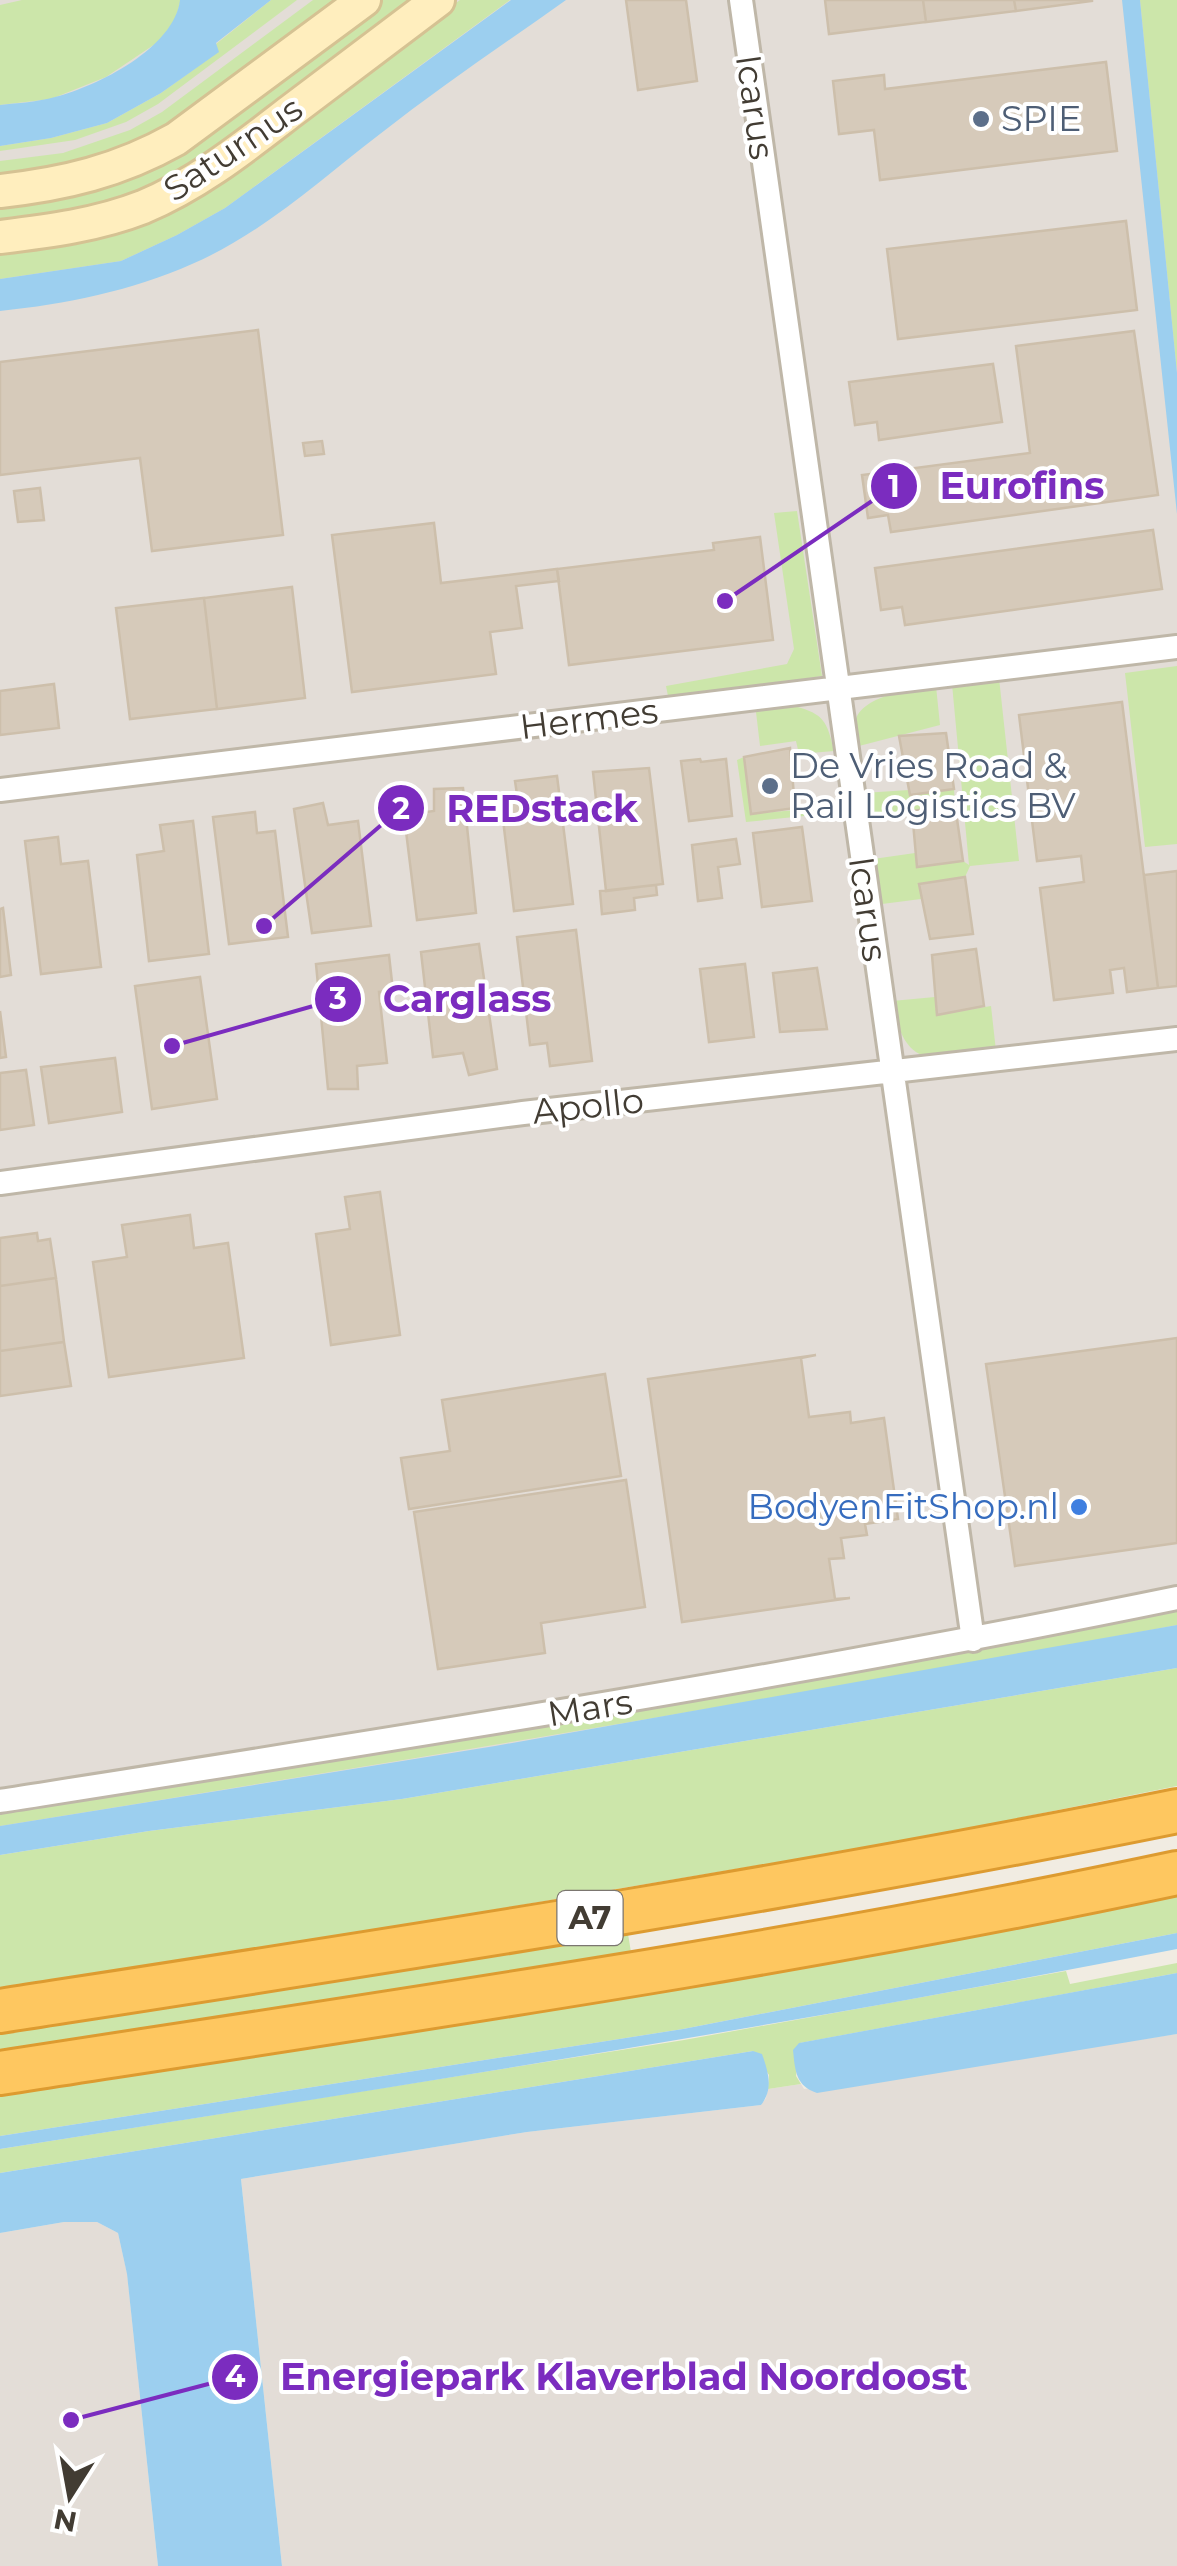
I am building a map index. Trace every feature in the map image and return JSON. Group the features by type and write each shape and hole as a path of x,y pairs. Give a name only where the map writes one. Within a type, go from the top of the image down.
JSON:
{"highway":[{"name":"A7","path":"0,2011 597,1917 1031,1841 1177,1811"},
{"name":"A7","path":"0,2072 469,2000 1006,1910 1177,1873"}],"main road":[{"name":"Saturnus","path":"0,191 92,176 149,154 190,129 364,0"},
{"name":"Saturnus","path":"0,237 102,220 188,185 257,138 438,0"}],"street":[{"name":"Icarus","path":"740,0 973,1640"},
{"name":"Hermes","path":"0,790 1177,647"},
{"name":"Apollo","path":"0,1183 523,1113 1177,1040"},
{"name":"Mars","path":"0,1800 634,1701 973,1640 1177,1598"}],"shaded area":[{"path":"0,0 1177,0 1177,1637 0,1841"},
{"path":"1177,2034 1177,2566 282,2566 241,2179 527,2132 761,2105 768,2089 801,2084 804,2089"},
{"path":"64,2222 97,2222 118,2233 127,2273 158,2566 0,2566 0,2233"}],"green space":[{"path":"22,0 180,3 164,38 106,77 51,99 0,105 0,5"},
{"path":"271,0 297,0 158,104 126,122 75,140 0,151 0,146 107,123 161,93 218,52 216,44"},
{"path":"313,0 346,0 196,112 132,150 0,180 0,161 63,153 130,130 162,112"},
{"path":"383,0 420,0 241,134 126,202 0,226 0,202 210,129"},
{"path":"460,0 510,0 225,208 121,261 0,279 0,249 82,239 315,108"},
{"path":"1140,0 1177,0 1177,373"},
{"path":"797,511 822,676 669,701 666,686 787,664 794,649 774,513"},
{"path":"1177,666 1177,844 1145,847 1125,673"},
{"path":"999,678 1019,861 970,866 965,877 920,884 921,899 882,904 878,901 873,859 915,853 917,867 963,861 969,865 952,684"},
{"path":"936,686 940,725 859,746 854,730 865,707 892,694"},
{"path":"794,706 823,721 834,751 799,754 796,741 760,746 756,712"},
{"path":"744,757 751,814 841,806 844,812 746,822 737,760"},
{"path":"954,789 955,805 868,823 863,793 909,790 910,795"},
{"path":"935,997 938,1015 991,1006 996,1051 941,1058 915,1051 905,1041 892,1001"},
{"path":"1177,1609 1177,1625 736,1704 0,1826 0,1811 645,1710"},
{"path":"1177,1668 1177,1786 915,1839 492,1910 491,1916 0,1992 0,1855 149,1831 402,1799"},
{"path":"1177,1895 1177,1933 683,2029 0,2136 0,2096 648,1994 886,1953"},
{"path":"627,1928 632,1958 0,2062 0,2029"},
{"path":"1177,1963 1177,1973 800,2043 796,2076 801,2084 768,2089 769,2075 753,2051 0,2173 0,2149 684,2040 1066,1971 1070,1984"}],"water":[{"path":"180,0 271,0 216,43 219,52 161,93 107,123 0,146 0,105 55,97 112,74 164,34"},
{"path":"511,0 566,0 426,99 242,238 146,282 74,300 0,311 0,279 121,261 225,208"},
{"path":"1122,0 1140,0 1177,373 1177,514"},
{"path":"1177,1625 1177,1668 402,1799 149,1831 0,1855 0,1826 495,1746"},
{"path":"1177,1933 1177,1949 883,2004 0,2149 0,2136 683,2029"},
{"path":"1177,1973 1177,2034 817,2093 801,2082 796,2071 793,2050 799,2043"},
{"path":"753,2051 762,2054 768,2073 769,2086 761,2105 527,2132 241,2179 282,2566 158,2566 127,2274 118,2233 97,2222 64,2222 0,2233 0,2173"}],"building":[{"path":"626,0 686,0 697,81 638,90"},
{"path":"825,0 923,0 926,22 829,34"},
{"path":"923,0 1014,0 1016,11 926,22"},
{"path":"1014,0 1092,0 1092,1 1016,11"},
{"path":"1106,62 1117,151 880,180 874,130 839,134 833,81 884,75 885,89"},
{"path":"1126,221 1137,310 898,339 887,249"},
{"path":"258,330 283,535 152,551 140,458 0,475 0,362"},
{"path":"1134,331 1158,495 891,532 888,515 868,518 862,475 1030,453 1016,346"},
{"path":"993,364 1002,422 879,440 877,422 855,425 849,382"},
{"path":"322,441 324,454 305,456 303,443"},
{"path":"40,488 44,520 18,522 14,491"},
{"path":"434,523 441,583 557,569 559,581 516,586 522,628 490,632 496,674 352,692 332,535"},
{"path":"1153,530 1162,589 905,625 902,607 881,610 875,568"},
{"path":"760,537 773,640 569,665 557,569 714,550 713,543"},
{"path":"292,587 305,698 217,709 204,598"},
{"path":"204,598 217,709 130,719 116,608"},
{"path":"54,684 59,728 0,735 0,691"},
{"path":"1122,702 1158,988 1127,992 1124,968 1110,970 1113,993 1054,1000 1040,888 1084,882 1081,856 1037,861 1019,715"},
{"path":"946,733 954,789 910,795 899,736"},
{"path":"790,748 795,808 751,814 744,757"},
{"path":"726,759 732,816 689,821 681,761"},
{"path":"649,768 663,884 606,891 593,772"},
{"path":"557,776 573,904 514,911 501,803 518,801 515,781"},
{"path":"463,788 476,913 417,920 404,815 434,811 434,789"},
{"path":"323,803 328,825 358,821 371,926 312,933 294,809"},
{"path":"955,805 963,861 917,867 912,811"},
{"path":"255,812 257,833 275,831 288,937 229,944 213,817"},
{"path":"193,821 209,954 149,961 137,855 164,851 160,825"},
{"path":"802,827 812,901 762,907 753,833"},
{"path":"58,837 61,864 88,861 101,967 41,974 25,841"},
{"path":"736,839 740,864 718,867 722,898 698,901 692,845"},
{"path":"1177,871 1177,986 1158,988 1144,875"},
{"path":"965,877 973,934 930,939 919,884"},
{"path":"656,885 657,895 634,898 635,910 602,914 600,891"},
{"path":"3,908 11,975 0,977 0,909"},
{"path":"576,930 592,1061 550,1066 547,1043 530,1045 517,937"},
{"path":"479,944 497,1069 469,1075 463,1053 433,1057 421,952"},
{"path":"976,949 984,1006 937,1015 932,955"},
{"path":"389,955 393,991 379,992 387,1063 357,1066 358,1089 328,1089 316,964"},
{"path":"745,964 754,1037 709,1042 700,969"},
{"path":"817,968 827,1029 780,1032 773,973"},
{"path":"200,977 217,1099 152,1109 135,986"},
{"path":"0,1011 6,1057 0,1058"},
{"path":"115,1058 122,1112 49,1123 41,1067"},
{"path":"26,1070 34,1125 0,1130 0,1073"},
{"path":"380,1192 400,1335 331,1345 316,1234 350,1229 345,1197"},
{"path":"190,1215 194,1248 228,1243 244,1358 109,1377 93,1262 127,1257 122,1225"},
{"path":"37,1233 38,1241 50,1239 56,1278 0,1286 0,1238"},
{"path":"56,1278 64,1342 0,1351 0,1286"},
{"path":"1177,1338 1177,1543 1015,1566 986,1364"},
{"path":"64,1342 71,1386 0,1396 0,1351"},
{"path":"816,1355 801,1358 809,1417 850,1412 851,1423 884,1418 898,1519 865,1524 867,1535 841,1538 844,1558 829,1559 835,1599 850,1598 682,1622 648,1379"},
{"path":"605,1374 621,1476 409,1509 401,1458 450,1451 442,1400"},
{"path":"626,1480 645,1607 541,1623 545,1653 438,1669 414,1512"}],"place":[{"name":"SPIE","path":"981,119"},
{"name":"Eurofins","path":"725,601"},
{"name":"De Vries Road & Rail Logistics BV","path":"770,786"},
{"name":"REDstack","path":"264,926"},
{"name":"Carglass","path":"172,1046"},
{"name":"BodyenFitShop.nl","path":"1079,1507"},
{"name":"Energiepark Klaverblad Noordoost","path":"71,2420"}]}
